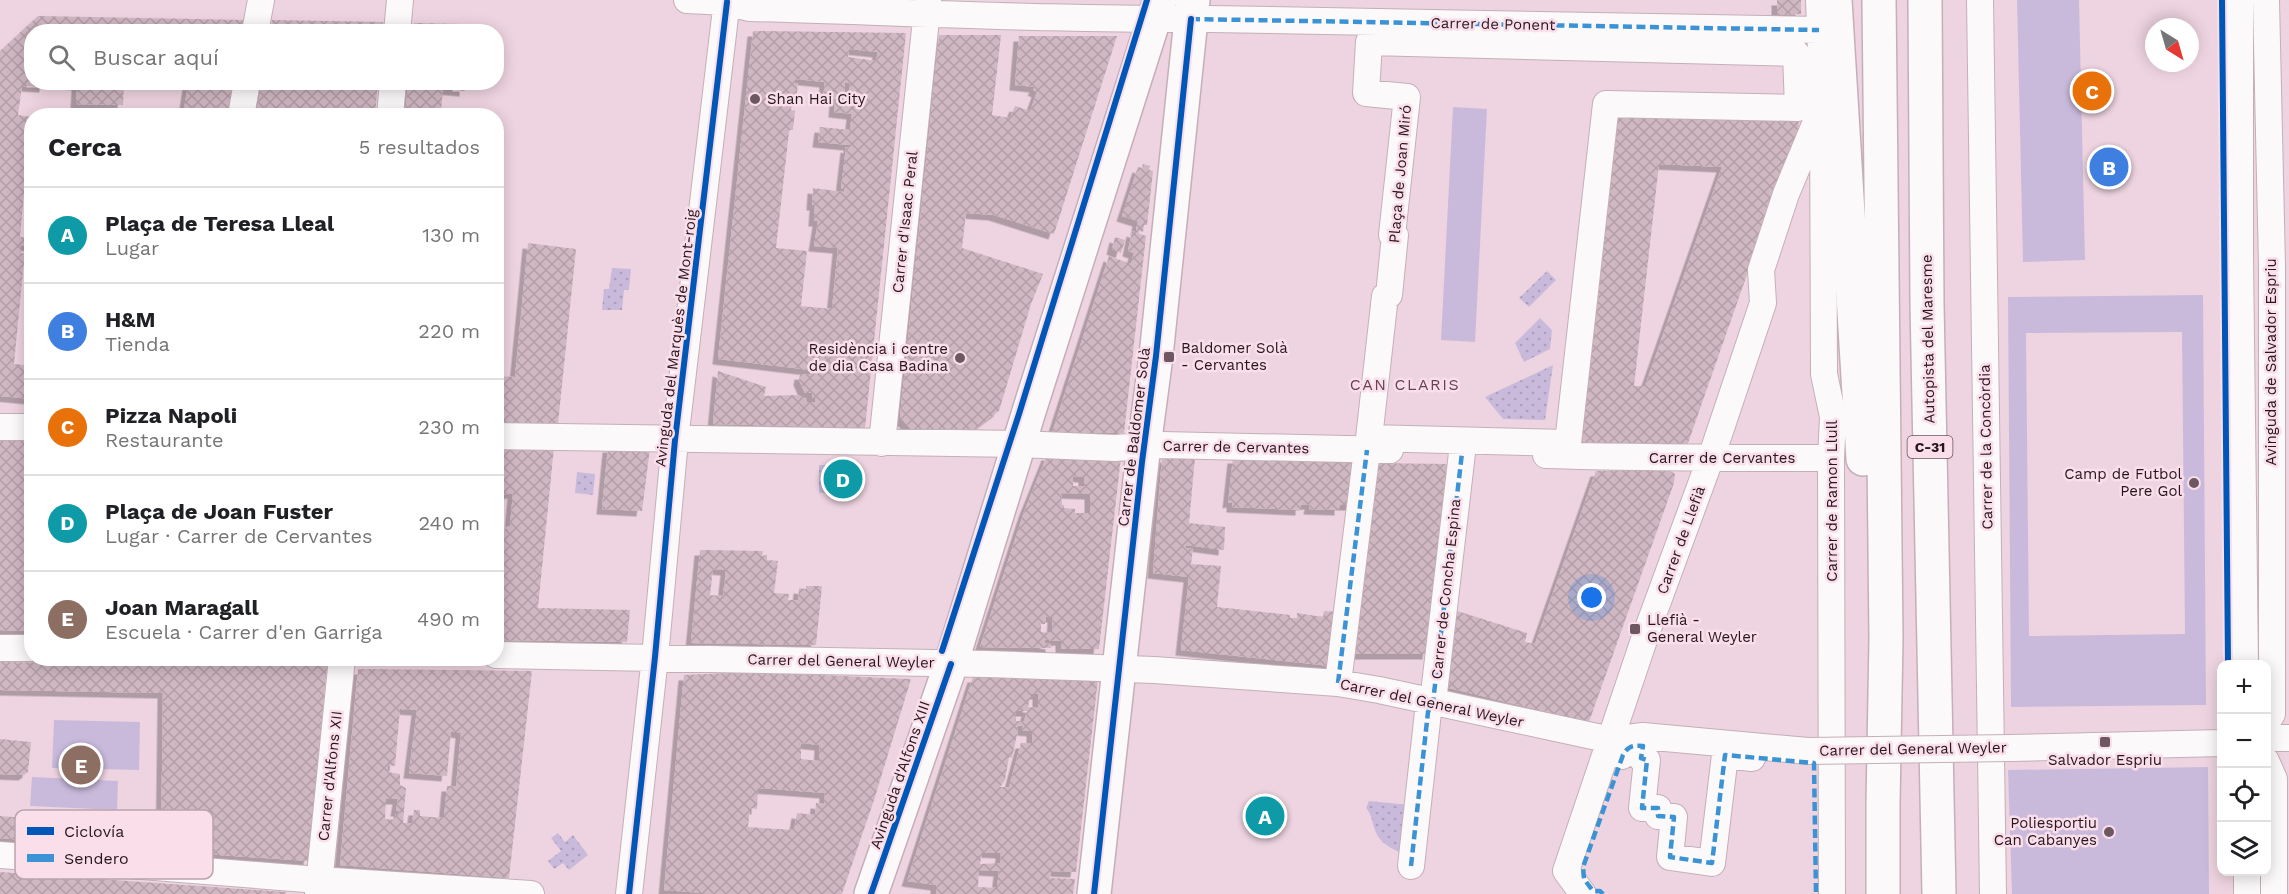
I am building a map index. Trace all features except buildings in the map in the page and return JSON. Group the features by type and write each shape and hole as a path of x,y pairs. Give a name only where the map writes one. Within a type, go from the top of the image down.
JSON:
{"main road":[{"path":"1835,0 1864,491 1886,638"},
{"path":"1879,0 1886,638 1883,894"},
{"name":"Autopista del Maresme","path":"1925,0 1927,316 1939,894"},
{"name":"Carrer de Baldomer Solà","path":"1094,894 1156,356 1188,51 1173,12"},
{"name":"Avinguda d'Alfons XIII","path":"871,894 951,664 1018,444 1173,12"}],"street":[{"path":"256,24 261,0"},
{"path":"398,24 400,0"},
{"name":"Carrer de Ponent","path":"687,0 727,1 749,8 927,7 1173,12 1819,30"},
{"name":"Carrer de Ramon Llull","path":"1819,0 1823,106 1824,374 1833,417 1831,458 1832,894"},
{"name":"Carrer de la Concòrdia","path":"1980,0 1992,894"},
{"name":"Avinguda de Salvador Espriu","path":"2240,0 2240,246 2245,660"},
{"name":"Avinguda de Salvador Espriu","path":"2266,0 2272,266 2271,716"},
{"name":"Avinguda del Marquès de Mont-roig","path":"629,894 655,657 675,440 727,1"},
{"name":"Carrer d'Isaac Peral","path":"882,443 927,7"},
{"name":"Plaça de Joan Miró","path":"1369,42 1796,53 1798,108 1606,104 1568,443 1369,438 1384,296 1389,295 1395,235 1392,235 1407,97 1366,93 1369,42"},
{"path":"242,108 246,90"},
{"path":"391,108 392,90"},
{"name":"Carrer de Llefià","path":"1583,894 1566,871 1647,631 1711,458 1762,303 1761,270 1786,194 1823,106"},
{"path":"0,427 24,427"},
{"name":"Carrer de Cervantes","path":"504,436 1711,458 1831,458"},
{"path":"1338,683 1367,450"},
{"name":"Carrer de Concha Espina","path":"1411,866 1428,712 1433,702 1462,453"},
{"path":"0,648 24,648"},
{"name":"Carrer del General Weyler","path":"504,655 1154,670 1338,683 1611,740 1642,736 1808,751 2217,743"},
{"name":"Carrer d'Alfons XII","path":"319,887 341,666"},
{"path":"2271,738 2289,738"},
{"path":"1603,894 1600,891 1593,891 1584,879 1583,867 1623,754 1633,745 1643,746 1641,758 1647,760 1642,808 1658,808 1658,816 1674,817 1670,857 1713,863 1725,755 1814,763 1816,894"},
{"path":"2269,768 2274,779 2274,894"},
{"path":"0,855 15,857"},
{"path":"213,876 319,887 531,894"},
{"path":"2247,876 2247,894"}],"shaded area":[{"path":"2017,0 2079,0 2085,260 2023,262"},
{"path":"1453,107 1487,109 1475,342 1441,340"},
{"path":"612,268 631,269 629,290 624,290 622,310 602,310 604,289 609,289"},
{"path":"1547,271 1556,280 1529,307 1519,298"},
{"name":"Camp de Futbol Pere Gol","path":"2203,295 2206,705 2011,707 2008,297","holes":["2182,332 2185,634 2029,636 2026,333"]},
{"path":"1540,318 1552,330 1550,349 1524,362 1515,343"},
{"path":"1553,365 1545,420 1503,419 1485,397"},
{"path":"819,465 846,465 846,493 819,493"},
{"path":"577,472 595,474 593,495 575,493"},
{"path":"54,720 140,722 139,770 52,768"},
{"name":"Poliesportiu Can Cabanyes","path":"2208,767 2209,894 2012,894 2008,770"},
{"path":"32,777 118,781 117,810 30,806"},
{"path":"1369,801 1410,805 1404,854 1386,845 1377,835 1366,808"},
{"path":"558,833 565,842 573,835 588,855 569,870 563,863 554,869 548,861 561,851 551,838"}],"marked path":[{"path":"1191,19 1819,30"},
{"path":"1338,683 1367,450"},
{"path":"1411,866 1428,712 1433,702 1462,453"},
{"path":"1603,894 1600,891 1593,891 1584,879 1583,867 1623,755 1629,748 1636,746 1643,746 1641,758 1647,760 1642,808 1658,808 1658,816 1674,817 1670,857 1712,863 1725,755 1814,763 1816,894"}],"cycle path":[{"path":"942,651 1019,414 1147,0"},
{"path":"2222,0 2228,660"},
{"path":"629,894 655,657 675,440 727,2"},
{"path":"1094,894 1156,356 1191,19"},
{"path":"871,894 951,664"}],"place":[{"name":"Pizza Napoli","path":"2092,91"},
{"name":"Shan Hai City","path":"755,99"},
{"name":"H&M","path":"2109,167"},
{"name":"Baldomer Solà - Cervantes","path":"1169,357"},
{"name":"Residència i centre de dia Casa Badina","path":"960,358"},
{"name":"Plaça de Joan Fuster","path":"843,479"},
{"name":"Camp de Futbol Pere Gol","path":"2194,483"},
{"name":"Llefià - General Weyler","path":"1635,629"},
{"name":"Salvador Espriu","path":"2105,742"},
{"name":"Joan Maragall","path":"81,765"},
{"name":"Plaça de Teresa Lleal","path":"1265,816"},
{"name":"Poliesportiu Can Cabanyes","path":"2109,832"}],"district":[{"name":"CAN CLARIS","path":"1405,384"}]}
